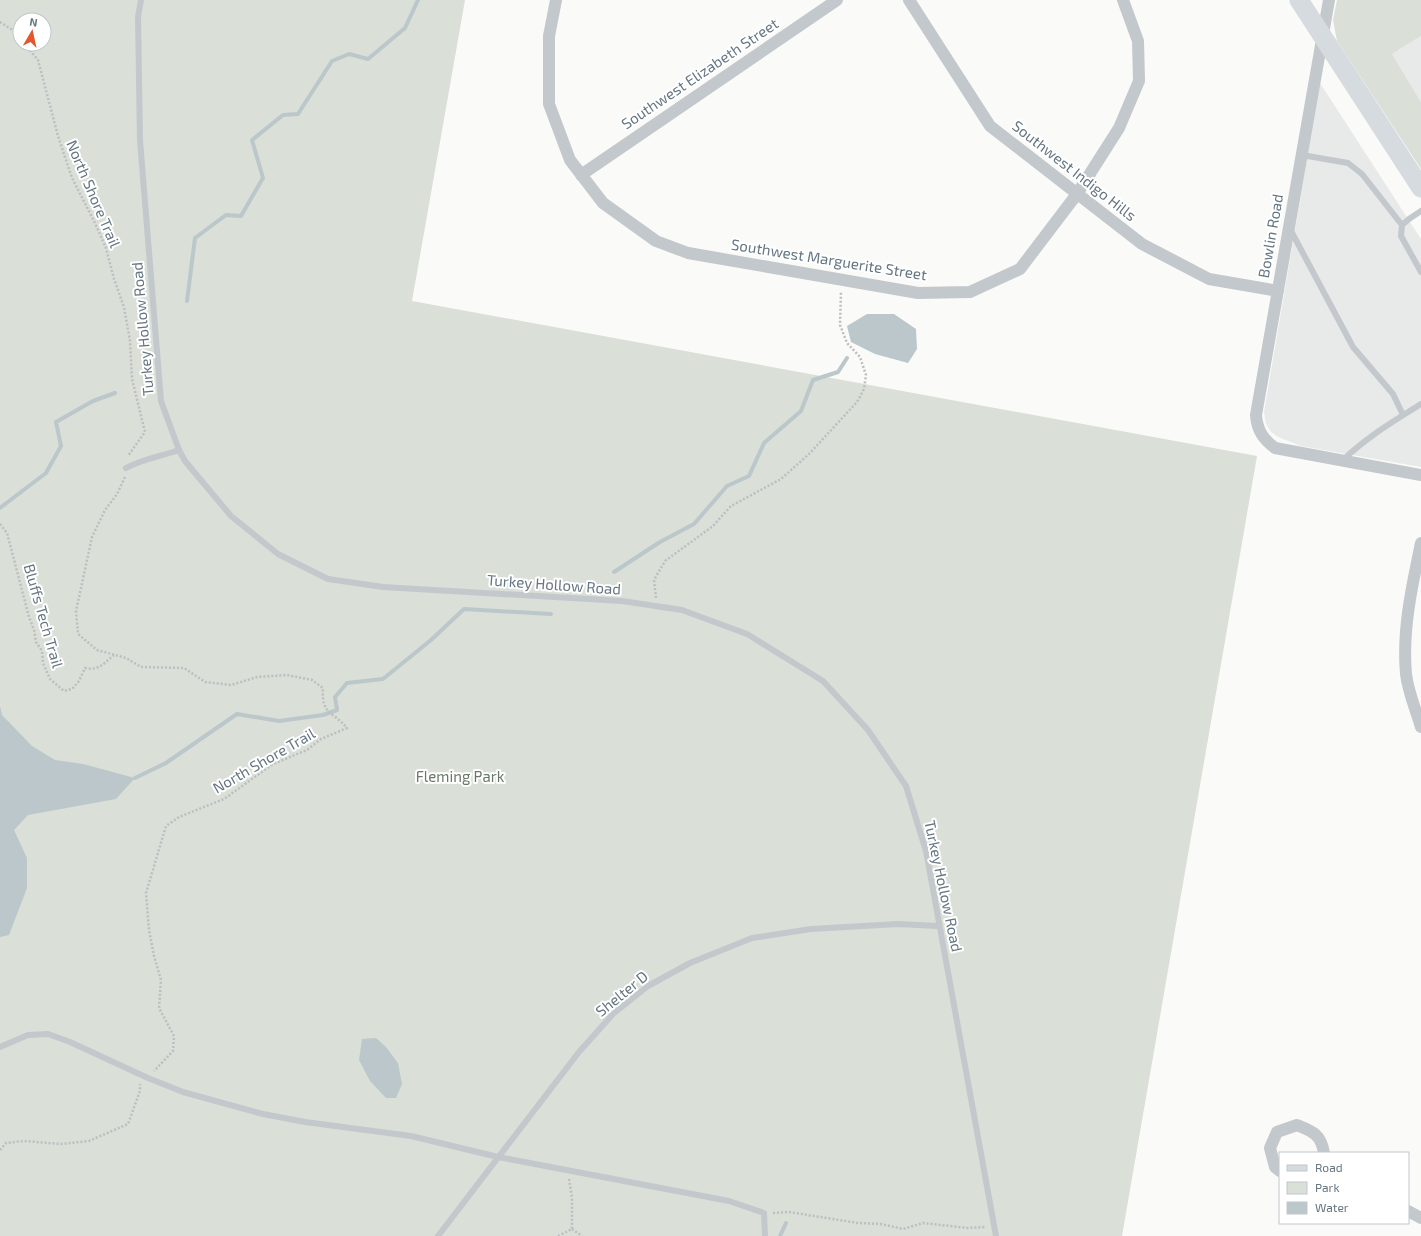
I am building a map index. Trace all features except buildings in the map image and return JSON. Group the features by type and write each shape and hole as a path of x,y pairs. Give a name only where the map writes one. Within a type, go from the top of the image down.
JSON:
{"main road":[{"path":"1299,0 1421,188"}],"street":[{"name":"Southwest Marguerite Street","path":"556,0 549,36 549,104 570,160 603,203 656,241 688,253 918,292 970,292 1020,269 1077,194 1119,128 1139,81 1138,40 1123,0"},
{"name":"Southwest Elizabeth Street","path":"581,175 837,0"},
{"name":"Southwest Indigo Hills","path":"909,0 990,126 1142,244 1209,280 1278,291"},
{"name":"Bowlin Road","path":"1329,0 1256,415 1257,426 1265,441 1275,448 1342,461"},
{"path":"1342,461 1421,475"},
{"path":"1421,543 1409,602 1406,650 1406,675 1421,728"},
{"path":"1279,1170 1275,1167 1270,1148 1276,1132 1296,1125 1313,1131 1323,1146 1324,1152"},
{"path":"1409,1212 1421,1218"}],"lane":[{"name":"Turkey Hollow Road","path":"141,0 138,17 140,140 161,393 162,401 179,450 185,461 231,516 278,554 328,579 384,587 622,601 682,610 747,634 823,681 868,730 906,786 926,851 938,926 996,1236"},
{"path":"1302,155 1348,163 1362,174 1402,225 1401,236 1421,272"},
{"path":"1402,225 1421,211"},
{"path":"1289,228 1353,347 1393,394 1403,415"},
{"path":"1342,461 1355,448 1421,404"},
{"path":"126,468 138,462 179,450"},
{"name":"Shelter D","path":"438,1236 579,1052 613,1014 648,986 690,963 752,938 811,929 898,924 938,926"},
{"path":"0,1047 28,1035 48,1034 70,1042 148,1078 184,1092 263,1114 305,1122 411,1136 498,1157 729,1200 764,1213 765,1236"}],"path":[{"path":"0,22 12,30"},
{"name":"North Shore Trail","path":"0,1150 6,1144 24,1141 61,1144 89,1141 128,1124 140,1091 140,1084 148,1078 173,1051 174,1036 159,1008 161,980 154,956 149,930 146,892 166,826 179,817 224,799 274,764 307,750 321,739 348,728 341,720 329,713 322,699 323,688 312,680 287,676 257,677 231,685 205,682 184,668 141,667 126,658 97,650 78,634 76,611 92,537 105,510 117,494 125,477 128,456 145,432 132,380 130,341 124,307 114,279 106,248 72,178 58,136 38,60 32,52"},
{"path":"657,606 654,580 665,561 713,526 731,506 781,479 818,444 857,402 864,389 866,375 860,357 847,343 840,325 842,280"},
{"name":"Bluffs Tech Trail","path":"0,524 7,534 36,642 42,651 43,662 50,679 64,690 72,689 79,681 85,668 93,669 101,666 115,655"},
{"path":"568,1170 572,1198 572,1229"},
{"path":"764,1213 789,1212 858,1223 882,1224 903,1229 923,1223 968,1228 994,1226"},
{"path":"558,1236 572,1229"},
{"path":"572,1229 582,1236"}],"shaded area":[{"path":"1421,36 1421,102 1392,54"},
{"path":"1320,83 1421,239 1421,467 1301,446 1278,437 1271,432 1266,424 1264,412"}],"green space":[{"name":"Fleming Park","path":"0,0 465,0 412,301 1257,456 1122,1236 0,1236"},
{"path":"1337,0 1421,0 1421,36 1392,54 1421,102 1421,169 1337,41 1333,20"}],"water":[{"path":"867,314 894,314 916,329 917,349 908,363 875,354 851,342 847,326"},
{"path":"0,706 2,715 32,746 55,760 83,764 135,778 116,799 28,815 14,830 27,858 27,888 9,935 0,937"},
{"path":"376,1038 386,1047 398,1063 402,1084 396,1098 386,1098 370,1081 359,1060 362,1039"}],"waterway":[{"path":"187,301 195,238 226,215 241,216 263,178 252,140 283,115 298,114 332,61 349,54 368,59 405,28 418,0"},
{"path":"614,572 660,542 694,524 727,486 749,476 764,443 801,411 813,380 838,372 847,358"},
{"path":"0,508 46,473 61,446 56,422 93,401 115,393"},
{"path":"135,778 166,763 237,714 279,721 323,715 337,710 335,697 347,683 383,679 431,640 464,609 551,614"},
{"path":"780,1236 786,1223"}]}
